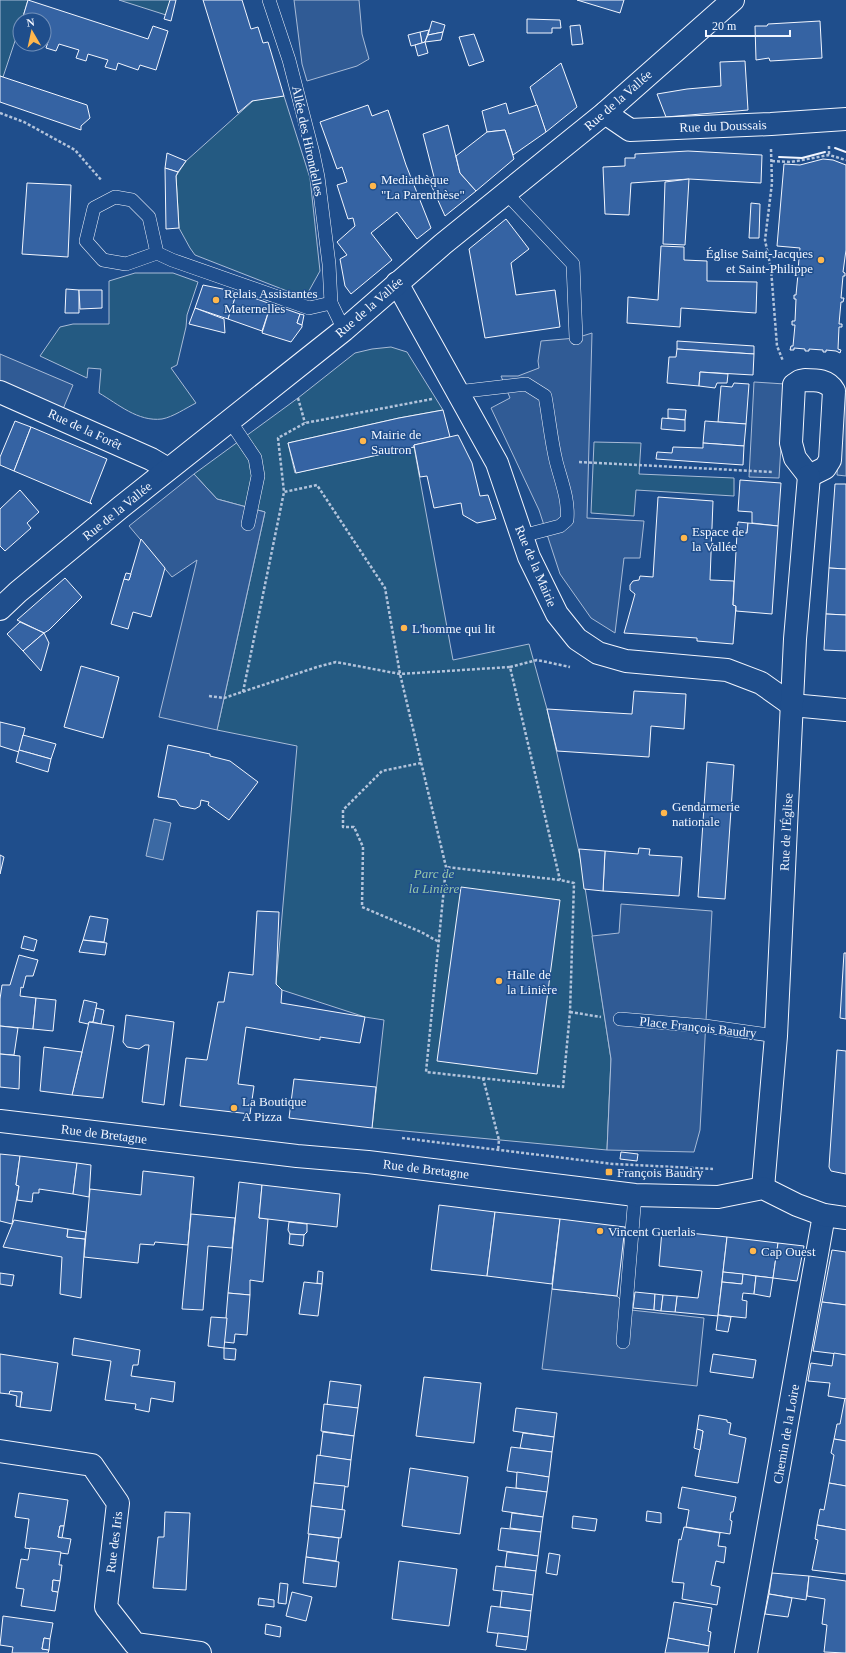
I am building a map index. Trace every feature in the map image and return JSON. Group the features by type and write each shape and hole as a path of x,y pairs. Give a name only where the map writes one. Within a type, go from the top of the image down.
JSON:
{"street":[{"name":"Rue de la Vallée","path":"0,609 52,564 168,469 344,330 397,283 605,113 733,0"},
{"name":"Rue du Doussais","path":"605,113 630,130 846,119"},
{"name":"Rue de la Mairie","path":"397,283 497,463 529,557 556,614 577,639 598,653 626,661 727,670 762,683 792,705"},
{"path":"794,385 800,381 820,380 830,384 834,391 830,460 825,468 805,472"},
{"name":"Rue de l'Église","path":"764,1188 776,1036 795,639 805,472 795,458 791,443 794,385"},
{"name":"Rue de la Forêt","path":"0,392 151,459 168,469"},
{"path":"792,705 846,710"},
{"name":"Rue de Bretagne","path":"0,1121 297,1156 368,1162 635,1195 718,1197 764,1188"},
{"path":"764,1188 797,1205 824,1215 846,1218"},
{"name":"Chemin de la Loire","path":"746,1653 824,1215"},
{"name":"Rue des Iris","path":"0,1451 92,1465 118,1503 106,1607 135,1644 200,1653"}],"lane":[{"name":"Allée des Hirondelles","path":"269,0 289,60 318,177 329,264 331,304 332,309 344,330"},
{"path":"506,193 573,264 576,338"},
{"path":"157,253 149,217 132,200 115,197 94,208 86,241 103,260 126,264 157,253 172,260 309,308 331,304"},
{"path":"458,392 526,384 538,390 545,396 556,461 566,498 567,520 560,526 522,536"},
{"path":"230,421 255,458 258,476 248,524"},
{"name":"Place François Baudry","path":"620,1019 705,1026 776,1036"},
{"path":"623,1342 635,1195"}],"path":[{"path":"0,113 24,122 75,150 115,197"},
{"path":"771,124 772,183 765,240 771,269 777,346 794,385"},
{"path":"772,161 791,162 829,155 846,160"},
{"path":"243,692 284,492 278,438 305,423"},
{"path":"556,461 792,473 805,472"},
{"path":"284,492 317,486 385,588 400,674 446,867 426,1072 563,1087 570,1012 574,883 560,880 446,867"},
{"path":"209,696 224,698 336,662 400,674 510,667 537,660 581,669 598,653"},
{"path":"510,667 560,880"},
{"path":"421,763 382,771 343,810 343,827 354,827 363,847 362,907 421,932 439,942"},
{"path":"570,1012 620,1019"},
{"path":"483,1078 499,1140 498,1150"},
{"path":"401,1138 614,1164 720,1170"}],"green space":[{"path":"0,0 28,0 24,12 12,12 12,50 3,77 0,76"},
{"path":"119,0 171,0 166,15"},
{"path":"284,96 310,178 320,271 305,298 195,255 179,228 176,176 186,161 254,100"},
{"path":"135,273 173,273 198,282 187,315 186,327 177,365 171,368 196,403 162,419 145,418 137,415 99,393 101,369 88,368 87,378 40,356 60,327 73,324 109,324 109,281"},
{"name":"Parc de la Linière","path":"391,347 407,352 443,410 399,418 288,443 295,473 414,447 453,660 529,644 547,709 581,861 611,1059 607,1150 372,1128 384,1020 365,1017 282,990 276,984 297,746 217,730 265,512 217,499 194,474 298,398 355,353"},
{"path":"594,442 641,443 639,474 734,478 734,496 636,490 634,516 591,513"}],"shaded area":[{"path":"294,0 359,0 362,34 369,59 357,66 307,81 302,64"},
{"path":"592,333 587,518 644,521 640,558 624,558 615,633 591,618 560,574 539,510 491,408 510,398 501,376 518,376 539,368 538,361 541,341 576,338"},
{"path":"0,354 73,385 63,409 0,382"},
{"path":"754,382 785,384 779,478 749,477"},
{"path":"841,393 846,394 846,476 837,475"},
{"path":"194,474 217,499 265,512 217,730 159,717 197,560 172,577 129,526"},
{"path":"154,819 171,823 163,860 146,856"},
{"path":"621,904 712,911 700,1130 694,1152 607,1150 611,1059 592,936 619,933"},
{"path":"552,1289 617,1296 631,1310 704,1318 697,1386 542,1369"}],"building":[{"path":"28,0 148,39 153,26 168,31 156,70 140,65 138,70 118,63 116,70 105,67 108,60 88,54 86,61 76,58 79,50 59,44 56,51 52,50 52,12 24,12"},
{"path":"170,0 176,0 171,21 164,19"},
{"path":"203,0 242,0 251,29 258,27 263,43 268,42 284,96 252,101 238,113"},
{"path":"577,0 624,0 620,13"},
{"path":"527,19 560,20 561,28 552,28 552,33 527,33"},
{"path":"432,21 445,25 443,32 428,35"},
{"path":"820,21 822,58 770,61 769,58 756,60 755,26"},
{"path":"580,25 583,44 572,45 570,26"},
{"path":"429,30 425,42 422,43 420,32"},
{"path":"420,32 422,43 411,46 408,35"},
{"path":"443,32 441,40 425,42 428,35"},
{"path":"474,34 484,61 469,66 459,37"},
{"path":"425,42 428,53 418,56 415,45"},
{"path":"745,61 748,110 666,117 657,94 687,89 721,86 720,62"},
{"path":"561,63 577,107 546,132 530,87"},
{"path":"0,76 87,105 90,118 81,126 81,130 0,102"},
{"path":"506,103 509,114 537,105 546,132 513,155 505,130 487,132 482,111"},
{"path":"368,105 372,116 388,110 406,165 431,228 417,239 397,212 371,233 392,260 351,294 345,286 340,259 347,255 337,242 355,226 353,218 348,219 337,185 347,182 342,167 337,169 320,122"},
{"path":"448,125 460,173 476,191 445,216 428,178 434,177 423,134"},
{"path":"505,130 514,159 476,191 460,173 456,156 487,132"},
{"path":"688,151 762,155 761,183 689,179 631,183 629,215 605,214 603,167 625,166 625,158 635,158 635,154"},
{"path":"167,153 186,161 178,172 165,168"},
{"name":"Église Saint-Jacques et Saint-Philippe","path":"823,159 833,160 846,165 846,250 843,272 845,273 845,276 843,276 841,298 844,298 843,302 841,302 839,324 842,324 842,327 839,327 838,349 841,350 840,353 836,351 826,350 826,352 823,352 823,350 809,349 809,351 805,351 805,349 794,348 794,350 790,350 791,346 793,346 795,325 792,325 792,321 795,321 796,299 794,299 794,295 796,295 798,274 796,274 796,270 798,270 800,248 777,246 784,164 800,165"},
{"path":"165,168 178,172 176,176 179,228 166,229"},
{"path":"689,179 685,245 663,244 665,182"},
{"path":"27,183 71,185 68,257 22,254"},
{"path":"751,203 760,204 759,238 749,238"},
{"path":"506,219 529,249 511,263 516,295 555,290 560,327 485,338 469,249"},
{"path":"661,246 684,247 684,260 707,261 707,281 757,282 756,313 681,308 680,327 627,323 628,297 658,300"},
{"name":"Relais Assistantes Maternelles","path":"203,285 237,292 228,319 195,308"},
{"path":"66,289 79,290 79,313 65,313"},
{"path":"79,290 102,290 102,308 80,309"},
{"path":"237,292 271,304 262,331 228,319"},
{"path":"271,304 300,314 297,323 302,325 302,327 291,342 262,333"},
{"path":"195,308 224,319 225,333 189,324"},
{"path":"300,314 304,315 302,325 297,323"},
{"path":"677,341 754,346 754,354 677,349"},
{"path":"677,349 754,354 753,375 700,372 699,386 667,383 669,357 676,357"},
{"path":"700,372 728,374 727,383 717,383 715,388 699,386"},
{"path":"734,383 749,384 746,424 718,422 721,386 732,387"},
{"path":"668,409 686,410 685,420 668,418"},
{"name":"Mairie de Sautron","path":"443,410 450,437 414,445 414,447 296,473 288,443 399,418"},
{"path":"662,418 685,420 685,431 661,429"},
{"path":"15,421 31,427 14,471 0,465 0,457"},
{"path":"705,421 746,424 744,446 703,443"},
{"path":"31,427 107,459 90,502 92,504 14,471"},
{"path":"458,435 472,463 480,496 488,495 496,519 477,523 463,515 461,503 434,508 427,476 420,477 414,445"},
{"path":"703,443 744,446 743,465 656,459 657,452 672,453 673,447 703,448"},
{"path":"740,480 781,483 778,526 752,523 752,512 738,511"},
{"path":"835,484 846,484 846,569 829,568"},
{"path":"20,490 39,512 27,523 31,528 5,551 0,546 0,509"},
{"name":"Espace de la Vallée","path":"658,497 713,501 710,580 734,581 733,605 736,606 733,644 697,641 697,638 624,633 635,594 630,590 630,585 633,581 639,580 640,576 653,577"},
{"path":"738,522 748,523 747,533 737,533"},
{"path":"748,523 778,526 772,614 736,611 736,606 733,605 737,533 747,533"},
{"path":"141,539 165,568 151,617 133,612 128,629 111,624 124,579 129,580"},
{"path":"829,568 846,569 846,615 826,614"},
{"path":"126,573 131,574 129,580 124,579"},
{"path":"65,578 82,597 49,630 44,633 17,620"},
{"path":"826,614 846,615 846,651 824,650"},
{"path":"20,622 44,633 23,651 7,634"},
{"path":"44,633 49,643 41,671 23,651"},
{"path":"81,666 119,677 103,738 64,727"},
{"path":"634,691 686,694 684,729 651,726 649,757 557,751 547,709 632,714"},
{"path":"0,722 25,728 19,752 0,746"},
{"path":"23,735 56,744 51,759 19,750"},
{"path":"168,745 210,754 210,756 230,761 258,782 229,820 208,805 209,802 201,800 200,806 195,809 180,806 176,800 158,797"},
{"path":"19,750 51,759 48,772 16,762"},
{"path":"707,762 734,765 725,899 698,897"},
{"path":"639,848 650,849 649,855 682,857 679,896 603,891 605,851 638,854"},
{"path":"579,849 605,851 603,891 584,889"},
{"path":"0,855 4,857 0,874"},
{"name":"Halle de la Linière","path":"461,887 560,900 537,1074 437,1061"},
{"path":"257,911 279,912 276,984 282,990 281,1003 365,1017 360,1043 320,1037 320,1040 246,1027 238,1084 254,1086 250,1114 180,1106 186,1058 207,1060 218,1002 224,1002 229,972 253,975"},
{"path":"90,916 108,919 104,942 83,940"},
{"path":"24,936 37,940 34,951 21,948"},
{"path":"83,940 107,943 105,955 79,952"},
{"path":"844,953 846,953 846,1019 840,1018"},
{"path":"19,955 38,960 33,976 26,976 23,988 21,987 20,996 36,998 33,1029 0,1026 0,999 2,985 10,985"},
{"path":"36,998 56,1000 53,1031 33,1029"},
{"path":"84,1000 97,1003 93,1022 89,1022 88,1024 79,1022"},
{"path":"96,1008 104,1010 101,1024 93,1022"},
{"path":"126,1015 174,1022 164,1105 142,1102 149,1045 145,1045 139,1049 127,1047 123,1042"},
{"path":"89,1022 114,1026 103,1098 72,1095"},
{"path":"0,1026 18,1028 14,1055 0,1054"},
{"path":"44,1047 82,1052 72,1095 40,1091"},
{"path":"837,1050 846,1051 846,1174 831,1171 829,1167"},
{"path":"0,1054 20,1056 19,1089 0,1087"},
{"path":"294,1079 376,1087 372,1128 289,1118"},
{"path":"621,1152 638,1154 637,1161 620,1159"},
{"path":"0,1154 20,1156 16,1185 19,1186 12,1224 0,1221"},
{"path":"20,1156 77,1163 73,1194 39,1189 39,1193 33,1193 32,1202 17,1200 19,1186 16,1185"},
{"path":"77,1163 91,1165 89,1197 73,1194"},
{"path":"143,1171 194,1177 188,1245 155,1242 154,1245 140,1244 138,1263 84,1257 90,1189 141,1195"},
{"path":"239,1182 262,1185 259,1218 268,1219 263,1282 250,1280 250,1295 228,1293"},
{"path":"262,1185 340,1194 337,1227 259,1218"},
{"path":"439,1205 495,1212 487,1276 431,1270"},
{"path":"495,1212 560,1219 552,1284 487,1276"},
{"path":"191,1214 235,1218 232,1248 208,1246 203,1310 182,1309"},
{"path":"560,1219 625,1227 617,1296 552,1289"},
{"path":"14,1220 68,1229 67,1237 85,1239 81,1298 60,1294 62,1257 3,1247"},
{"path":"289,1222 307,1224 307,1232 304,1235 290,1234 288,1230"},
{"path":"68,1229 86,1232 85,1239 67,1237"},
{"path":"662,1230 727,1237 718,1316 675,1312 677,1296 698,1298 702,1271 659,1266"},
{"path":"290,1234 304,1235 303,1246 289,1244"},
{"path":"727,1237 778,1243 773,1278 723,1272"},
{"path":"778,1243 804,1246 797,1281 773,1278"},
{"path":"832,1250 846,1252 846,1305 822,1302"},
{"path":"318,1271 323,1272 322,1284 317,1283"},
{"path":"723,1272 743,1274 742,1284 722,1282"},
{"path":"0,1273 14,1275 12,1286 0,1284"},
{"path":"743,1274 756,1276 754,1294 743,1293 742,1300 747,1301 746,1318 718,1315 722,1282 742,1284"},
{"path":"756,1276 773,1278 770,1297 754,1294"},
{"path":"304,1282 322,1284 318,1316 299,1314"},
{"path":"635,1292 655,1294 654,1310 633,1308"},
{"path":"228,1293 250,1295 247,1335 235,1334 234,1343 224,1342"},
{"path":"655,1294 663,1295 661,1311 654,1310"},
{"path":"663,1295 677,1296 675,1312 661,1311"},
{"path":"822,1302 846,1305 846,1355 813,1351"},
{"path":"718,1315 731,1317 728,1332 716,1330"},
{"path":"211,1317 227,1318 224,1348 208,1346"},
{"path":"74,1338 140,1350 138,1365 133,1365 131,1376 175,1382 173,1402 151,1398 149,1412 135,1409 136,1404 105,1400 111,1361 72,1355"},
{"path":"224,1348 236,1349 235,1360 224,1359"},
{"path":"834,1353 846,1355 846,1399 828,1396 830,1383 808,1381 811,1363 832,1366"},
{"path":"0,1354 58,1363 51,1411 20,1407 22,1392 10,1391 9,1394 0,1393"},
{"path":"713,1354 756,1360 753,1378 710,1372"},
{"path":"424,1377 481,1383 474,1443 416,1436"},
{"path":"330,1381 361,1385 358,1408 327,1405"},
{"path":"10,1391 22,1392 20,1407 16,1406 17,1396 9,1394"},
{"path":"845,1398 846,1441 834,1439 837,1424 840,1424"},
{"path":"324,1404 358,1408 354,1436 321,1431"},
{"path":"516,1408 557,1413 554,1437 513,1431"},
{"path":"699,1415 727,1420 727,1422 731,1423 729,1434 746,1438 738,1483 695,1476 703,1431 697,1429"},
{"path":"697,1429 703,1431 700,1450 694,1448"},
{"path":"323,1432 354,1436 351,1460 320,1456"},
{"path":"523,1433 554,1437 552,1452 520,1448"},
{"path":"834,1439 846,1441 846,1486 829,1483 834,1455 831,1453"},
{"path":"511,1447 552,1452 549,1477 507,1471"},
{"path":"317,1455 351,1460 348,1487 314,1483"},
{"path":"410,1468 468,1477 460,1534 402,1526"},
{"path":"517,1472 549,1477 547,1492 516,1488"},
{"path":"314,1483 345,1486 342,1510 311,1506"},
{"path":"829,1483 846,1486 846,1530 817,1525 820,1509 824,1510"},
{"path":"506,1487 547,1492 543,1517 502,1511"},
{"path":"682,1487 736,1497 733,1512 731,1512 730,1520 732,1521 730,1534 686,1527 689,1510 678,1508"},
{"path":"19,1493 68,1500 64,1526 60,1526 58,1537 71,1539 68,1554 25,1548 29,1519 15,1517"},
{"path":"311,1506 345,1510 341,1538 308,1534"},
{"path":"647,1511 661,1513 661,1523 646,1521"},
{"path":"165,1512 190,1513 186,1590 153,1588 158,1537 164,1537"},
{"path":"512,1513 543,1517 541,1532 510,1528"},
{"path":"573,1516 597,1519 595,1531 572,1528"},
{"path":"817,1525 846,1530 846,1574 812,1570 818,1540 815,1539"},
{"path":"60,1526 64,1526 62,1538 58,1537"},
{"path":"684,1527 720,1533 718,1546 726,1547 724,1563 716,1561 711,1585 720,1587 717,1605 682,1599 684,1583 672,1582 679,1539 681,1540"},
{"path":"501,1528 541,1532 538,1556 498,1550"},
{"path":"309,1534 339,1538 336,1561 306,1557"},
{"path":"30,1548 61,1552 59,1565 62,1565 60,1581 53,1580 52,1591 58,1592 55,1611 21,1606 24,1589 16,1588 21,1559 28,1560"},
{"path":"507,1552 538,1556 536,1571 505,1567"},
{"path":"549,1553 560,1555 557,1575 546,1573"},
{"path":"306,1557 339,1562 336,1587 303,1583"},
{"path":"399,1561 457,1569 449,1626 392,1619"},
{"path":"496,1566 536,1571 533,1595 493,1590"},
{"path":"772,1573 809,1576 806,1600 769,1594"},
{"path":"809,1576 846,1581 846,1653 824,1652 827,1625 822,1624 825,1599 807,1596"},
{"path":"53,1580 60,1581 58,1592 52,1591"},
{"path":"280,1583 288,1584 286,1604 278,1603"},
{"path":"502,1591 533,1595 531,1611 500,1607"},
{"path":"292,1592 312,1597 306,1621 286,1616"},
{"path":"769,1594 792,1598 788,1617 765,1614"},
{"path":"259,1598 274,1600 274,1607 258,1605"},
{"path":"674,1602 712,1608 708,1631 711,1632 709,1646 668,1638"},
{"path":"491,1606 531,1611 528,1637 487,1632"},
{"path":"3,1616 53,1623 50,1639 44,1638 42,1649 49,1650 48,1653 12,1653 13,1647 0,1645"},
{"path":"266,1624 281,1627 280,1637 265,1634"},
{"path":"498,1633 528,1637 526,1650 496,1646"},
{"path":"44,1638 50,1639 49,1650 42,1649"},
{"path":"668,1638 709,1646 708,1653 665,1653"}],"wall":[{"path":"835,148 846,152"},
{"path":"779,157 802,158 825,152"}],"place":[{"name":"Mediathèque \"La Parenthèse\"","path":"373,186"},
{"name":"Église Saint-Jacques et Saint-Philippe","path":"821,260"},
{"name":"Relais Assistantes Maternelles","path":"216,300"},
{"name":"Mairie de Sautron","path":"363,441"},
{"name":"Espace de la Vallée","path":"684,538"},
{"name":"L'homme qui lit","path":"404,628"},
{"name":"Gendarmerie nationale","path":"664,813"},
{"name":"Halle de la Linière","path":"499,981"},
{"name":"La Boutique A Pizza","path":"234,1108"},
{"name":"François Baudry","path":"609,1172"},
{"name":"Vincent Guerlais","path":"600,1231"},
{"name":"Cap Ouest","path":"753,1251"}]}
